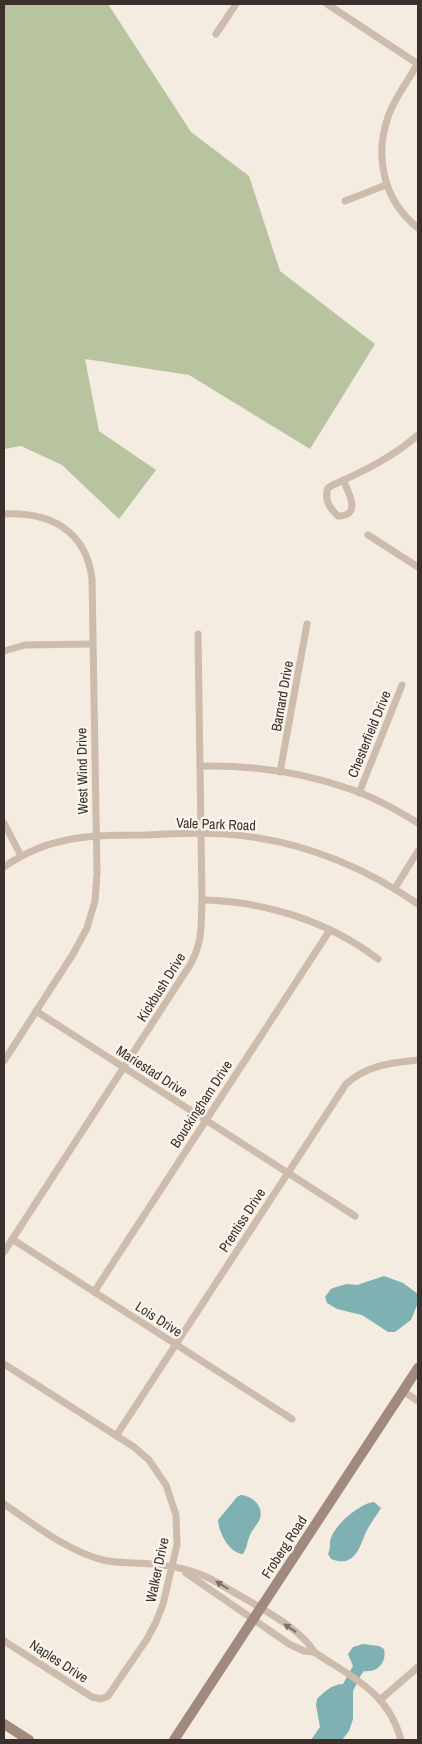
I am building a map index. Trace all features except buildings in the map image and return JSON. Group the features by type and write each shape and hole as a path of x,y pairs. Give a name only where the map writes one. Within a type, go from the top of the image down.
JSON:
{"main road":[{"name":"Froberg Road","path":"174,1740 418,1368"},
{"path":"4,1724 29,1740"}],"street":[{"path":"216,34 236,4"},
{"path":"327,4 418,63 388,117 382,144 382,172 386,185 397,205 418,228"},
{"path":"345,201 386,185"},
{"path":"344,480 351,498 352,507 350,512 344,516 338,516 332,511 326,498 328,488 386,458 418,435"},
{"name":"West Wind Drive","path":"4,514 24,514 52,520 66,529 83,548 88,560 92,579 97,873 95,901 87,928 73,954 4,1061"},
{"path":"368,535 418,567"},
{"name":"Barnard Drive","path":"280,772 307,624"},
{"name":"Kickbush Drive","path":"4,1252 198,951 201,933 202,900 198,634"},
{"path":"4,652 25,645 92,644"},
{"name":"Chesterfield Drive","path":"360,792 402,685"},
{"path":"200,766 231,766 280,772 328,783 360,792 418,823"},
{"path":"4,823 21,856"},
{"name":"Vale Park Road","path":"4,867 21,856 54,842 96,835 225,834 255,837 303,847 349,864 395,888 418,904"},
{"path":"395,888 418,851"},
{"path":"202,900 223,901 273,909 302,918 330,930 378,959"},
{"name":"Bouckingham Drive","path":"94,1292 330,930"},
{"name":"Mariestad Drive","path":"36,1012 355,1216"},
{"name":"Prentiss Drive","path":"116,1436 343,1088 364,1071 375,1067 418,1060"},
{"name":"Lois Drive","path":"12,1239 292,1419"},
{"name":"Walker Drive","path":"4,1364 116,1436 149,1460 166,1485 174,1505 177,1526 176,1545 161,1611 154,1627 112,1692 103,1698"},
{"path":"403,1392 418,1401"},
{"path":"4,1504 68,1546 85,1554 113,1562 152,1564 208,1576 297,1633 309,1643 314,1652"},
{"path":"181,1570 289,1644 304,1651 314,1652 360,1682 381,1699 392,1716 402,1740"},
{"name":"Naples Drive","path":"4,1641 90,1696 98,1699 103,1698"},
{"path":"381,1699 418,1667"}],"green space":[{"path":"4,4 108,4 191,132 249,176 280,271 375,344 310,449 189,375 85,359 99,431 156,470 119,519 62,465 21,446 4,449"}],"water":[{"path":"384,1276 403,1283 418,1294 418,1303 411,1320 395,1332 388,1332 362,1315 337,1309 327,1303 325,1297 331,1289 347,1284 357,1285"},
{"path":"241,1495 254,1500 261,1512 259,1521 251,1533 243,1554 233,1550 226,1542 220,1531 218,1520 237,1497"},
{"path":"374,1502 381,1508 358,1550 350,1559 345,1561 331,1559 328,1554 330,1540 337,1527 355,1510"},
{"path":"363,1644 379,1646 384,1649 385,1654 380,1666 373,1670 364,1671 353,1691 353,1719 349,1731 342,1740 311,1740 320,1727 316,1705 317,1699 332,1687 343,1684 353,1666 348,1654 353,1647"}]}
